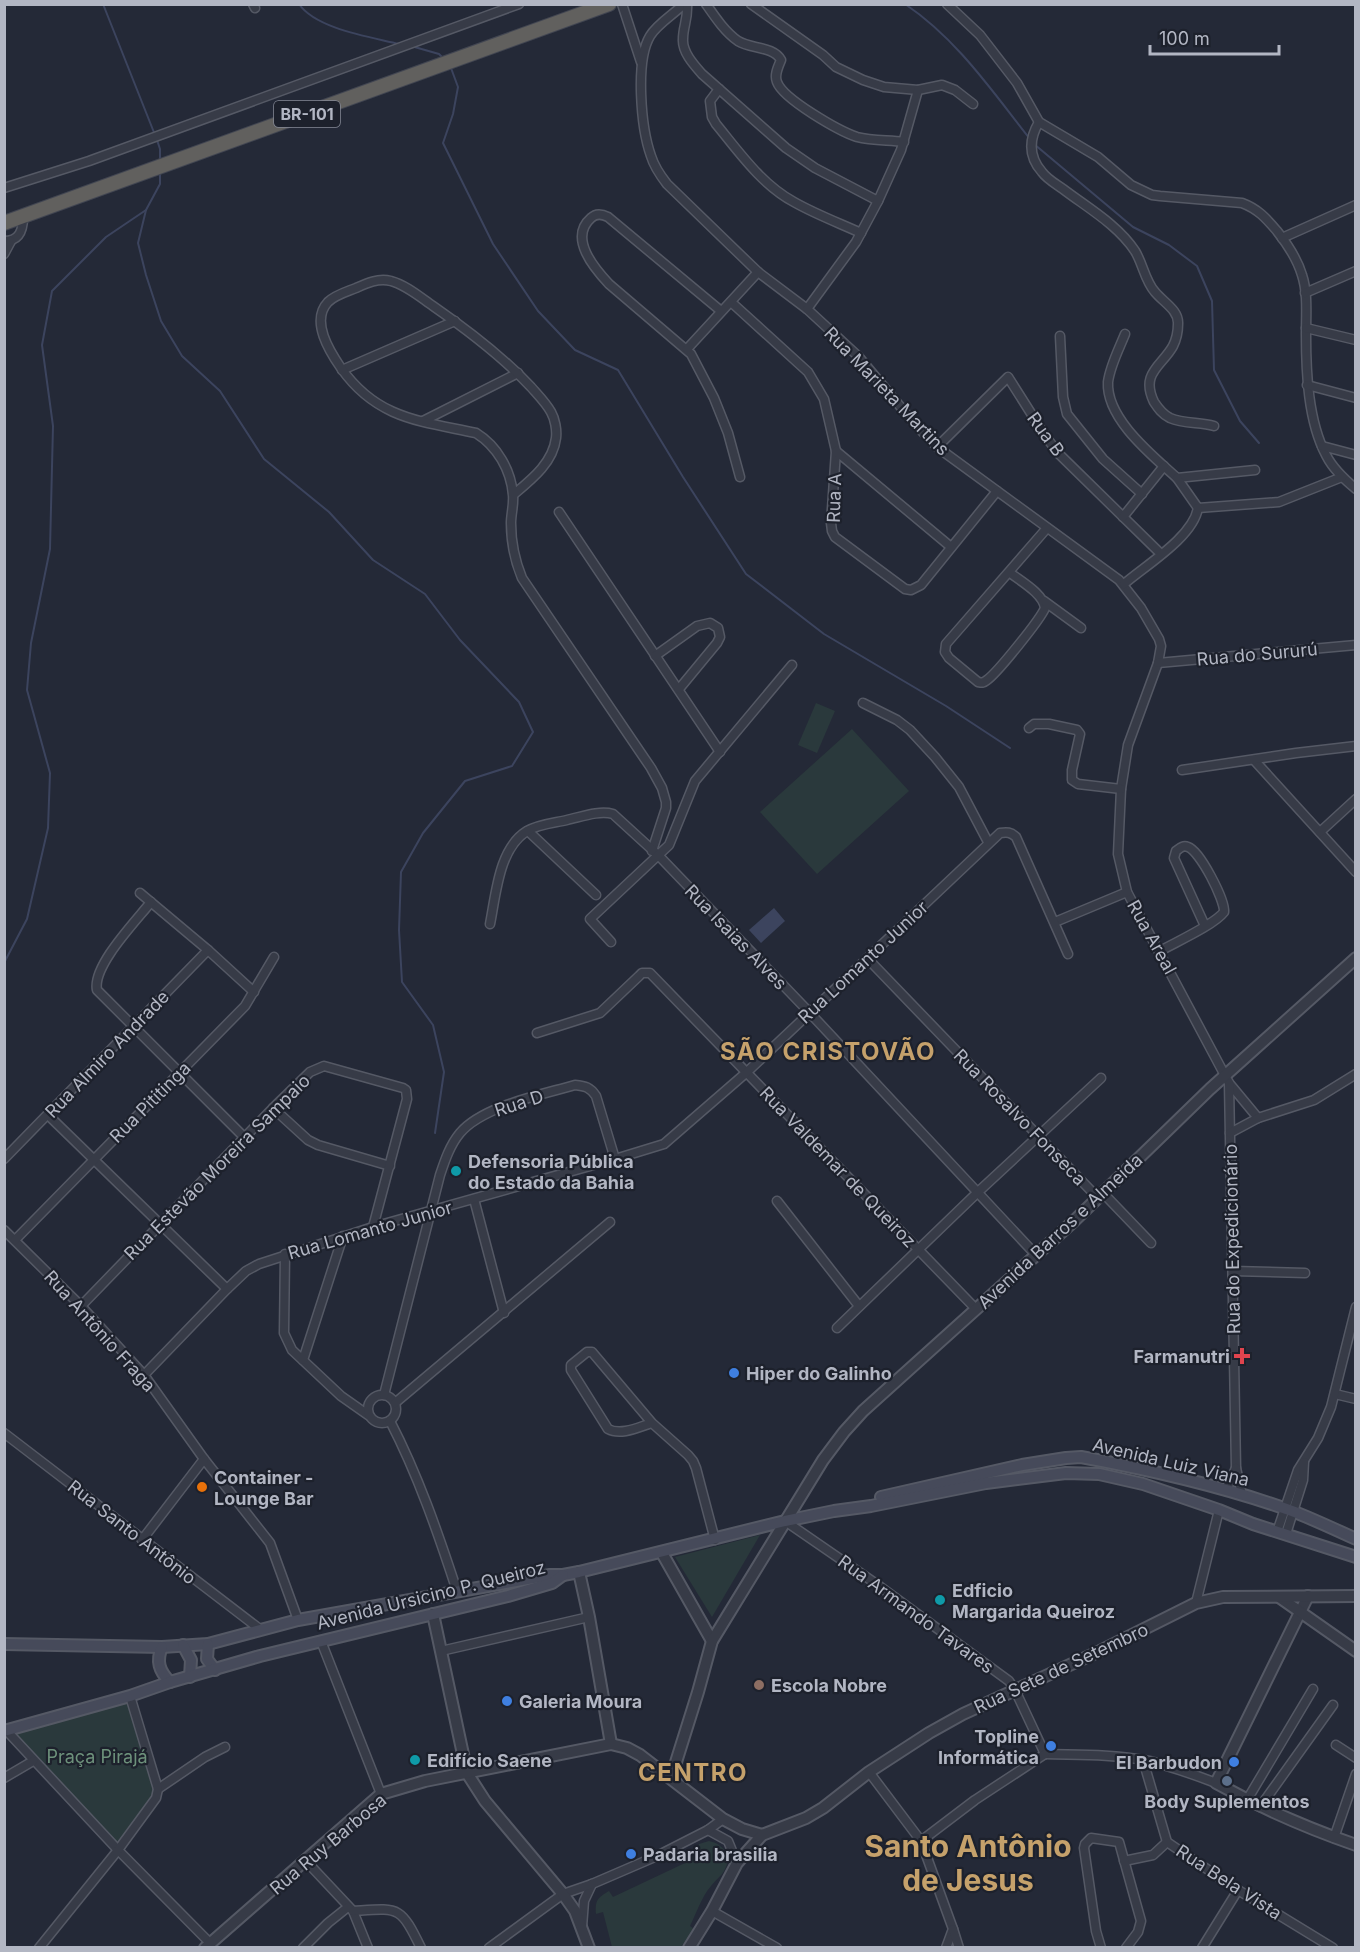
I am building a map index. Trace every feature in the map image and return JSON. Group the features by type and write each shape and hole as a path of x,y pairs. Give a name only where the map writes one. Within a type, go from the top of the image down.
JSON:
{"highway":[{"name":"BR-101","path":"4,223 609,4"}],"main road":[{"name":"Avenida Luiz Viana","path":"834,1511 861,1502 985,1472 1081,1457 1135,1467 1226,1490 1290,1511 1356,1539"},
{"path":"1066,1458 1066,1473"},
{"name":"Avenida Luiz Viana","path":"563,1575 834,1511 986,1483 1066,1473 1099,1474 1143,1484 1219,1510 1245,1522 1356,1557"},
{"name":"Avenida Ursicino P. Queiroz","path":"4,1644 172,1646 208,1644 298,1620 550,1575 563,1575"},
{"name":"Avenida Ursicino P. Queiroz","path":"5,1730 321,1641 552,1583 563,1575"},
{"path":"208,1644 207,1659 215,1670"},
{"path":"170,1682 163,1676 158,1662 172,1646 191,1660 190,1677"}],"street":[{"path":"4,188 89,160 519,4"},
{"path":"622,4 643,65"},
{"path":"686,4 688,18 682,39 692,63 786,148 815,168 878,201"},
{"name":"Rua Marieta Martins","path":"686,4 653,32 644,52 641,91 644,124 650,154 667,184 758,272 807,309 859,357 937,447 1124,584 1157,635 1161,646 1158,663"},
{"path":"706,4 738,41 751,47 770,50 780,57 776,76 780,89 810,111 842,131 867,139 903,142"},
{"path":"752,4 823,55 836,67 863,80 885,87 918,90 933,86 949,87 973,104"},
{"path":"947,4 980,35 1017,83 1040,122 1098,157 1140,190 1160,196 1242,203 1254,208 1265,217 1297,260 1303,277 1307,385 1322,446 1330,462 1356,489"},
{"path":"719,89 710,101 712,117 755,171 793,202 861,233"},
{"path":"807,309 861,233 878,201 892,173 918,90"},
{"path":"1040,122 1032,134 1031,147 1041,172 1123,236 1140,260 1154,291 1178,318 1173,347 1154,369 1149,386 1151,395 1163,414 1172,418 1214,426"},
{"path":"1282,238 1356,205"},
{"path":"721,311 608,217 602,214 592,216 586,223 582,234 584,247 589,260 598,272 609,284 687,349 695,360 728,433 740,477"},
{"path":"4,254 8,241 17,238 22,232 23,217"},
{"path":"1305,293 1356,271"},
{"path":"687,349 758,272"},
{"path":"513,495 542,469 552,454 556,439 556,426 552,414 543,400 518,372 484,343 400,285 382,279 371,281 327,303 322,311 321,328 327,348 357,389 376,404 399,416 476,433 485,439 503,460 513,495 511,524 513,544 522,578 651,768 662,788 666,808 656,853"},
{"name":"Rua A","path":"731,302 808,372 824,399 836,451 832,531 835,537 905,589 911,590 921,585 951,547"},
{"path":"342,370 454,321"},
{"path":"1306,328 1356,340"},
{"path":"1124,584 1184,533 1198,508 1177,478 1127,427 1115,410 1108,382 1125,334"},
{"path":"1060,336 1063,397 1067,414 1103,459 1142,494"},
{"path":"423,422 518,372"},
{"name":"Rua B","path":"937,447 1008,377 1059,454 1161,554"},
{"path":"1307,385 1356,398"},
{"path":"1322,446 1356,455"},
{"path":"836,451 951,547 996,491"},
{"path":"1123,517 1164,466"},
{"path":"1177,478 1255,470"},
{"path":"1198,508 1279,502 1342,477"},
{"path":"559,512 720,752"},
{"path":"1043,601 1045,608 1043,613 1011,654 985,682 978,682 945,652 946,644 1047,528"},
{"path":"1009,572 1043,601 1081,628"},
{"path":"655,656 697,626 710,623 718,628 720,637 717,643 679,689"},
{"name":"Rua do Sururú","path":"1158,663 1356,645"},
{"name":"Rua Areal","path":"1158,663 1128,745 1121,789 1118,854 1127,892 1228,1079"},
{"path":"611,942 590,919 656,853 669,845 695,781 792,665"},
{"path":"863,703 897,720 910,730 949,773 988,842"},
{"path":"1029,728 1034,724 1042,723 1077,730 1080,734 1072,780 1078,784 1121,789"},
{"path":"1182,770 1356,746"},
{"path":"1254,760 1354,867"},
{"path":"1320,832 1356,799"},
{"name":"Rua Isaias Alves","path":"490,924 503,862 510,847 518,838 540,826 608,812 613,814 656,853 809,1012 1036,1255"},
{"path":"528,831 596,895"},
{"name":"Rua Lomanto Junior","path":"144,1375 227,1289 246,1271 259,1264 373,1227 615,1160 664,1144 747,1072 1000,833 1012,833 1016,837 1055,922"},
{"path":"1160,951 1205,926 1222,915 1224,904 1198,856 1190,848 1183,847 1176,851 1174,858 1205,926"},
{"path":"1068,954 1055,922 1127,892"},
{"path":"140,893 254,992"},
{"path":"151,902 105,960 96,982 101,995 244,1137"},
{"name":"Rua Almiro Andrade","path":"4,1159 208,950"},
{"name":"Rua Pititinga","path":"15,1240 245,1006 274,957"},
{"name":"Rua Rosalvo Fonseca","path":"867,958 1040,1136 1151,1243"},
{"name":"Avenida Barros e Almeida","path":"671,1778 712,1641 823,1460 844,1432 863,1411 1101,1196 1356,958"},
{"name":"Rua Valdemar de Queiroz","path":"537,1033 600,1013 642,973 650,973 976,1309"},
{"name":"Rua Estevão Moreira Sampaio","path":"81,1306 310,1072 324,1066 332,1067 406,1090 407,1100 390,1166"},
{"path":"1230,1133 1258,1118 1314,1100 1356,1074"},
{"path":"837,1328 1101,1078"},
{"path":"1228,1079 1258,1118"},
{"name":"Rua do Expedicionário","path":"1228,1079 1236,1468 1242,1495"},
{"name":"Rua D","path":"384,1395 447,1154 460,1133 471,1122 489,1111 575,1085 585,1086 592,1089 596,1096 615,1160"},
{"path":"273,1108 308,1140 318,1145 390,1166 373,1227"},
{"path":"48,1114 227,1289"},
{"path":"474,1199 504,1313"},
{"path":"777,1201 859,1306"},
{"path":"395,1403 610,1222"},
{"name":"Rua Antônio Fraga","path":"4,1230 81,1306 144,1375 204,1459 270,1543 298,1620"},
{"path":"303,1360 343,1236"},
{"path":"285,1254 284,1333 292,1350 341,1396 375,1422 390,1421 396,1413 395,1403 388,1396 379,1395 370,1400 368,1415"},
{"path":"1233,1271 1305,1273"},
{"path":"1281,1533 1304,1476 1304,1462 1318,1438 1335,1394 1356,1306"},
{"path":"652,1423 623,1431 608,1430 571,1370 571,1365 587,1352 592,1352 652,1423 693,1461 715,1540"},
{"path":"1335,1394 1356,1399"},
{"path":"390,1421 417,1480 457,1591"},
{"name":"Rua Santo Antônio","path":"4,1433 261,1630"},
{"path":"142,1540 204,1459"},
{"name":"Rua do Expedicionário","path":"1226,1490 1236,1468"},
{"path":"1196,1603 1219,1510"},
{"name":"Rua Armando Tavares","path":"785,1521 875,1583 1009,1681 1016,1690 1045,1754"},
{"path":"662,1553 712,1641"},
{"path":"579,1572 611,1744 627,1748 640,1755 723,1819 742,1829 762,1835"},
{"path":"1216,1783 1308,1596"},
{"name":"Rua Sete de Setembro","path":"689,1947 712,1911 737,1863 762,1835 806,1818 823,1808 869,1772 963,1714 1100,1651 1196,1603 1223,1597 1356,1596"},
{"path":"1279,1597 1356,1652"},
{"path":"433,1614 467,1773 500,1819 575,1911 589,1947"},
{"path":"441,1651 589,1617"},
{"path":"321,1641 381,1794"},
{"path":"1247,1800 1313,1689"},
{"path":"39,1947 118,1850 156,1798 158,1789 130,1696"},
{"path":"1260,1807 1332,1706"},
{"path":"5,1730 208,1945"},
{"name":"Rua Ruy Barbosa","path":"208,1945 381,1794 425,1781 611,1744"},
{"path":"1336,1745 1356,1758"},
{"path":"158,1789 205,1757 225,1747"},
{"path":"921,1841 975,1800 1045,1754 1143,1760 1182,1770 1216,1783 1260,1807 1356,1845"},
{"name":"Rua Bela Vista","path":"1143,1760 1167,1842 1238,1890 1333,1947"},
{"path":"4,1778 33,1761"},
{"path":"869,1772 921,1841 958,1947"},
{"path":"1334,1838 1356,1774"},
{"path":"489,1947 563,1894 657,1856 708,1830 723,1819"},
{"path":"708,1830 728,1841 737,1863"},
{"path":"1101,1947 1096,1931 1085,1844 1092,1838 1119,1842 1141,1921 1138,1932 1126,1947"},
{"path":"1124,1861 1153,1855 1167,1842"},
{"path":"306,1861 351,1909 369,1947"},
{"path":"582,1927 584,1901 592,1884"},
{"path":"1202,1947 1238,1890"},
{"path":"303,1947 328,1923 351,1909 397,1912 409,1922 421,1947"},
{"path":"712,1911 777,1947"},
{"path":"946,1947 953,1929"}],"green space":[{"path":"816,703 835,711 817,753 798,745"},
{"path":"852,729 909,791 817,874 760,812"},
{"path":"760,1535 712,1617 675,1557"},
{"name":"Praça Pirajá","path":"130,1696 158,1789 118,1850 6,1730"},
{"path":"709,1841 721,1846 729,1857 724,1871 702,1900 690,1926 694,1929 681,1947 612,1947 603,1912 596,1914 599,1898 609,1891 613,1897 690,1861 699,1844"}],"water":[{"path":"774,908 785,921 761,943 749,930"}],"waterway":[{"path":"103,4 155,135"},
{"path":"299,4 307,13 331,26 399,44"},
{"path":"905,4 924,18 957,49 1030,139"},
{"path":"411,46 439,54 444,59"},
{"path":"451,68 458,87 453,114 443,143 493,244 538,311 575,350 618,370 683,477 746,574 824,634 946,706 1010,748"},
{"path":"157,140 160,161"},
{"path":"1034,144 1133,227 1169,245 1197,266 1212,301 1214,370 1240,421 1259,443"},
{"path":"4,963 27,919 48,828 50,773 27,690 31,643 50,549 53,426 42,345 52,291 106,237 146,210 160,184 160,173"},
{"path":"146,210 138,243 161,321 182,356 220,391 264,459 329,512 373,560 425,594 460,640 519,702 533,732 512,766 465,781 423,833 401,872 399,930 402,982 433,1025 444,1072 435,1133"}],"place":[{"name":"Defensoria Pública do Estado da Bahia","path":"456,1171"},
{"name":"Farmanutri","path":"1242,1356"},
{"name":"Hiper do Galinho","path":"734,1373"},
{"name":"Container - Lounge Bar","path":"202,1487"},
{"name":"Edficio Margarida Queiroz","path":"940,1600"},
{"name":"Escola Nobre","path":"759,1685"},
{"name":"Galeria Moura","path":"507,1701"},
{"name":"Topline Informática","path":"1051,1746"},
{"name":"Edifício Saene","path":"415,1760"},
{"name":"El Barbudon","path":"1234,1762"},
{"name":"Body Suplementos","path":"1227,1781"},
{"name":"Padaria brasilia","path":"631,1854"}],"district":[{"name":"SÃO CRISTOVÃO","path":"828,1051"},
{"name":"CENTRO","path":"693,1772"},
{"name":"Santo Antônio de Jesus","path":"968,1863"}]}
